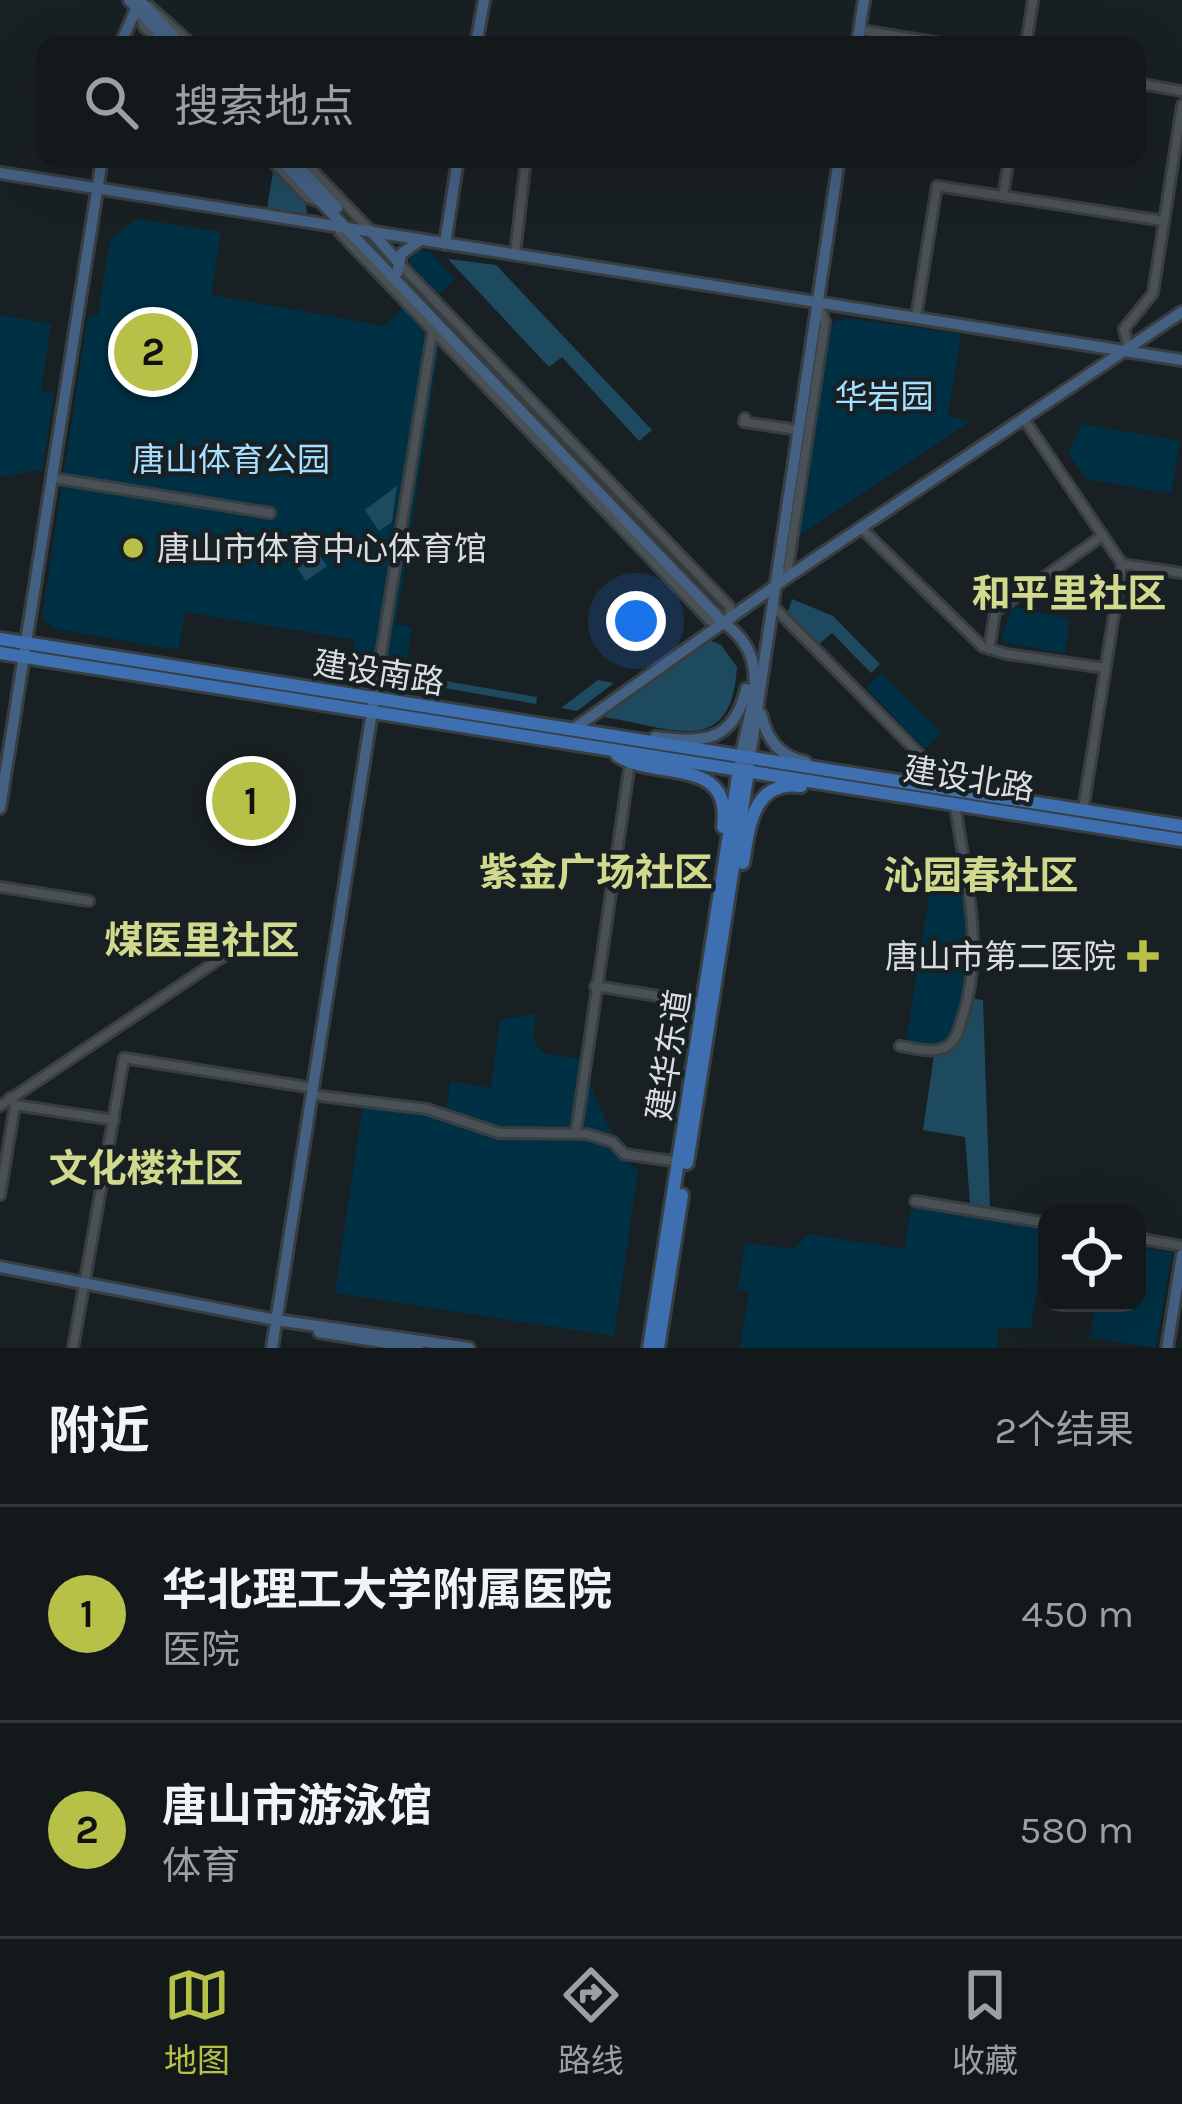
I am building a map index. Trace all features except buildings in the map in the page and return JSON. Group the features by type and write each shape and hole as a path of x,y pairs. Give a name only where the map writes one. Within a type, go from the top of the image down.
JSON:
{"main road":[{"name":"建设南路","path":"0,639 25,650 745,764"},
{"name":"建设南路","path":"0,653 25,650"},
{"name":"建设南路","path":"373,705 572,730 614,744"},
{"path":"614,744 630,763 698,775 719,795 725,815 717,873 724,903"},
{"name":"建设北路","path":"745,764 884,785 947,789 1182,826"},
{"name":"建华东道","path":"658,1348 745,764"},
{"path":"724,903 742,868 751,814 766,795 789,784 847,792 884,785"},
{"name":"建设北路","path":"884,785 954,803 1182,840"},
{"name":"建华东道","path":"649,1348 703,1003 724,903"}],"street":[{"path":"478,36 484,0"},
{"path":"858,36 864,0"},
{"path":"1028,36 1034,0"},
{"path":"123,36 137,1"},
{"path":"137,1 144,27 153,36"},
{"path":"137,1 164,36"},
{"path":"137,1 173,36"},
{"path":"137,1 160,13 184,36"},
{"path":"859,30 897,36"},
{"path":"1146,85 1182,91"},
{"path":"1129,351 1124,329 1153,293 1182,105"},
{"path":"0,808 100,168"},
{"path":"279,168 308,199 321,202"},
{"path":"289,168 398,268"},
{"path":"299,168 349,227 749,644 756,666 745,764"},
{"path":"311,168 729,624"},
{"path":"445,244 457,168"},
{"path":"515,255 525,168"},
{"path":"745,764 775,608 838,168"},
{"path":"1003,196 1008,168"},
{"path":"0,172 1182,360"},
{"path":"916,317 937,186 1164,221"},
{"path":"398,268 410,244 422,240"},
{"path":"775,587 788,568 825,322 817,301"},
{"path":"572,730 1182,312"},
{"path":"272,1348 432,335"},
{"path":"1023,417 1122,564 1083,810"},
{"path":"745,418 744,422 798,430"},
{"path":"52,478 270,513"},
{"path":"861,528 988,649 1106,668"},
{"path":"988,649 995,612 1102,536"},
{"path":"1122,564 1182,573"},
{"path":"762,597 939,774 947,789"},
{"path":"614,744 690,742 723,731 744,697 749,644"},
{"path":"759,704 766,732 783,754 884,785"},
{"path":"576,1132 630,763"},
{"path":"900,1046 931,1050 948,1046 957,1037 971,993 974,937 954,803"},
{"path":"0,887 88,901"},
{"path":"0,1106 13,1102 254,936"},
{"path":"596,986 703,1003"},
{"path":"74,1348 124,1058 427,1109 499,1133 576,1132 613,1142 624,1154 679,1162"},
{"path":"13,1102 114,1120"},
{"path":"0,1196 13,1102"},
{"path":"915,1201 1038,1222"},
{"path":"1146,1240 1182,1246"},
{"path":"1167,1348 1182,1256"},
{"path":"0,1267 276,1321 469,1348"},
{"path":"276,1321 285,1327 418,1348"}],"green space":[{"name":"唐山体育公园","path":"138,219 221,232 211,295 384,326 403,308 439,349 396,624 412,627 404,681 351,672 355,640 185,612 178,650 53,628 42,617 88,315 98,316 110,239"},
{"path":"413,249 430,252 455,279 438,294 410,265 408,254"},
{"path":"0,315 51,324 41,390 54,393 42,471 0,476"},
{"name":"华岩园","path":"845,318 961,334 948,416 971,421 793,539 826,336 834,322"},
{"path":"1082,424 1180,441 1171,494 1087,479 1068,453"},
{"path":"1012,606 1070,619 1065,654 1001,641"},
{"path":"881,673 941,733 925,749 866,688"},
{"path":"936,881 961,885 969,966 958,1027 948,1044 935,1047 906,1044 930,890"},
{"path":"536,1014 533,1040 543,1053 586,1060 584,1071 608,1124 638,1171 614,1336 335,1293 363,1105 445,1111 451,1081 491,1088 500,1020"},
{"path":"913,1198 1038,1216 1038,1279 1031,1328 997,1327 998,1348 740,1348 749,1292 738,1289 745,1243 794,1249 808,1234 904,1249"},
{"path":"1146,1249 1172,1253 1156,1348 1090,1338 1094,1312 1146,1312"}],"shaded area":[{"path":"273,171 306,205 307,215 267,209"},
{"path":"448,259 496,265 652,430 639,441 562,357 549,367"},
{"path":"397,486 392,522 379,531 365,510"},
{"path":"312,545 327,566 306,581 291,559"},
{"path":"792,599 833,616 880,664 871,673 832,633 817,646 787,615"},
{"path":"709,640 721,645 737,667 732,697 723,716 710,727 674,730 604,717 604,713"},
{"path":"405,674 537,697 536,704 404,681"},
{"path":"598,680 614,683 577,711 561,708"},
{"path":"970,998 983,1000 990,1208 970,1204 965,1137 923,1130 934,1055 954,1047"}],"place":[{"name":"唐山市游泳馆","path":"153,352"},
{"name":"唐山市体育中心体育馆","path":"133,548"},
{"name":"华北理工大学附属医院","path":"251,801"},
{"name":"唐山市第二医院","path":"1143,956"}],"district":[{"name":"和平里社区","path":"1069,593"},
{"name":"紫金广场社区","path":"596,872"},
{"name":"沁园春社区","path":"981,875"},
{"name":"煤医里社区","path":"202,940"},
{"name":"文化楼社区","path":"146,1168"}]}
